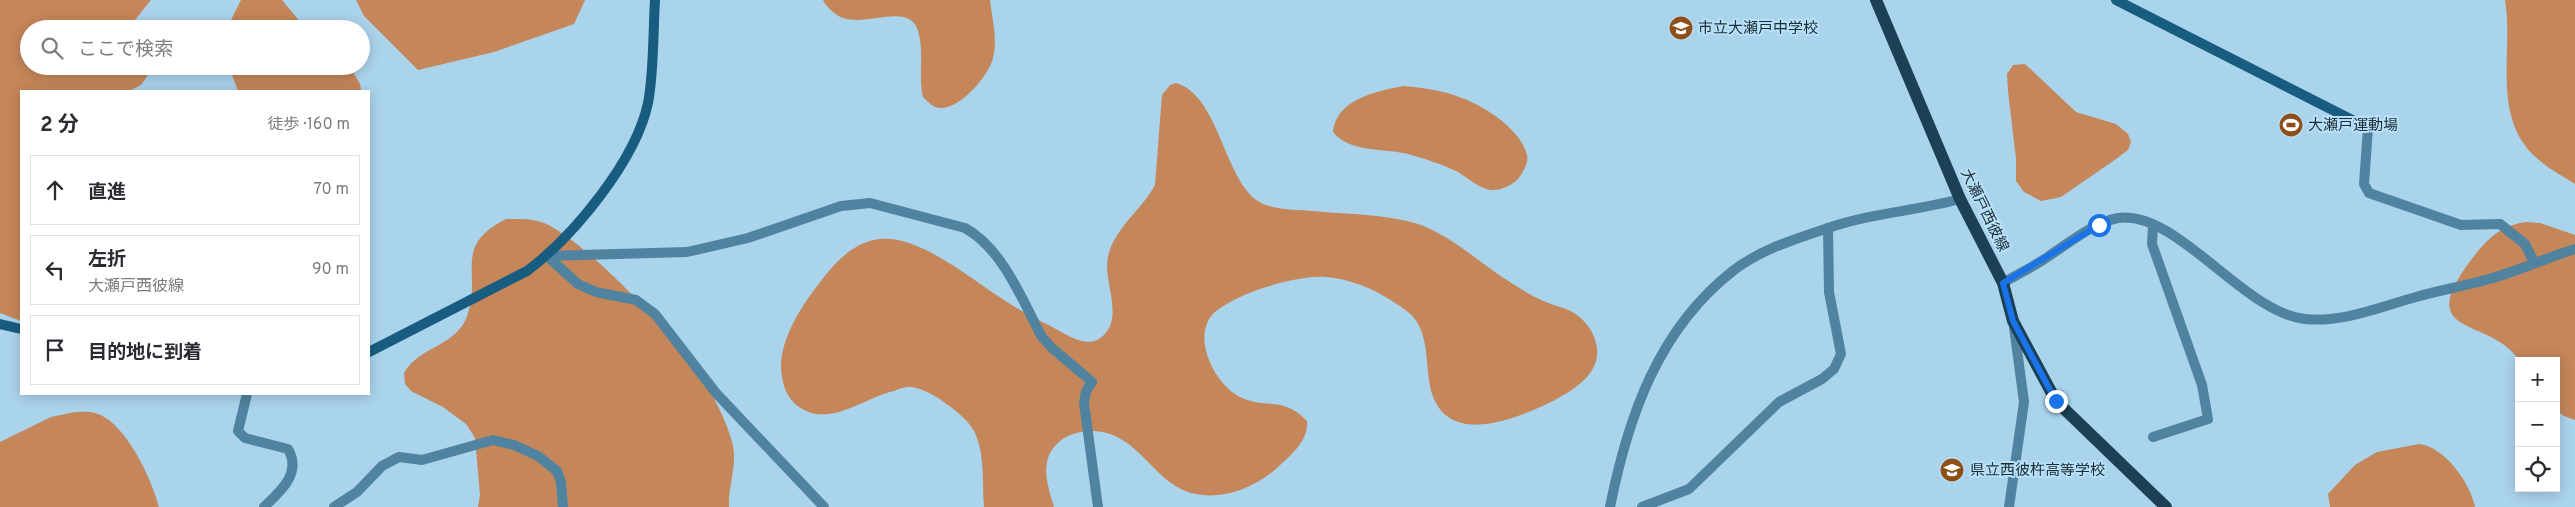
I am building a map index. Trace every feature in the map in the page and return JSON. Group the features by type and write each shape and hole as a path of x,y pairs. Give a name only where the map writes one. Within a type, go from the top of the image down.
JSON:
{"main road":[{"name":"大瀬戸西彼線","path":"1876,0 1960,199 2003,283 2013,321 2056,401 2166,507"}],"street":[{"path":"370,351 527,271 547,256 576,228 636,140 648,102 655,0"},
{"path":"2116,0 2368,128 2364,184 2368,193 2460,225 2500,224 2526,244 2534,262"},
{"path":"1610,507 1636,406 1653,369 1678,331 1704,299 1735,270 1780,244 1828,228 1894,211 1934,206 1960,199"},
{"path":"547,256 687,252 764,233 841,206 870,203 965,228 980,236 994,253 1042,337 1092,382 1086,391 1084,403 1098,507"},
{"path":"2003,283 2105,223 2118,218 2132,218 2153,225 2180,239 2244,290 2287,314 2304,319 2336,319 2489,279 2575,249"},
{"path":"2153,225 2152,244 2202,385 2208,419 2153,437"},
{"path":"1642,507 1689,490 1764,419 1779,402 1822,379 1834,369 1841,354 1829,292 1828,228"},
{"path":"547,256 578,284 596,292 636,300 655,314 716,394 824,507"},
{"path":"2009,507 2024,402 2013,321"},
{"path":"0,324 20,329"},
{"path":"247,395 238,431 245,438 288,449 293,458 292,474 283,490 264,507"},
{"path":"334,507 357,492 382,466 399,457 422,460 493,440 538,456 557,471 561,482 563,507"}],"shaded area":[{"path":"0,0 151,0 135,20 20,20 20,75 148,75 141,85 131,90 20,90 20,321 0,313"},
{"path":"241,0 282,0 299,20 231,20"},
{"path":"356,0 585,0 574,24 494,52 418,70 364,16"},
{"path":"823,0 990,0 995,44 993,58 978,84 962,100 943,108 935,107 923,97 921,45 917,28 911,20 891,16 854,20 843,18 833,12"},
{"path":"2505,0 2575,0 2575,184 2548,167 2535,156 2524,144 2515,128 2507,92 2507,18"},
{"path":"2025,64 2076,112 2116,124 2128,134 2131,142 2128,150 2061,197 2041,201 2024,192 2016,181 2016,159 2007,74 2013,65"},
{"path":"232,75 355,75 361,90 238,90"},
{"path":"1176,83 1191,91 1203,105 1213,122 1239,179 1250,194 1263,204 1287,209 1390,218 1415,223 1428,228 1454,242 1522,290 1536,298 1568,310 1580,318 1591,331 1597,346 1596,362 1592,370 1573,389 1549,403 1520,415 1487,424 1471,424 1456,421 1443,413 1434,399 1429,380 1424,340 1417,322 1408,312 1389,299 1359,284 1326,277 1284,282 1253,291 1216,311 1208,321 1205,332 1205,345 1208,358 1214,370 1230,391 1250,401 1282,405 1290,408 1307,421 1307,428 1302,440 1289,457 1267,476 1242,489 1229,493 1201,495 1187,492 1174,485 1134,448 1119,438 1098,431 1076,433 1058,443 1051,451 1047,462 1047,479 1054,507 984,507 981,453 974,431 968,422 956,411 926,391 905,387 835,413 823,414 811,413 799,407 791,399 782,379 781,367 784,345 793,323 823,278 842,257 857,246 874,240 891,239 909,243 946,261 997,296 1066,335 1088,342 1099,339 1107,331 1113,311 1107,267 1111,247 1122,228 1155,185 1162,95 1170,85"},
{"path":"1404,86 1432,90 1469,101 1489,112 1509,127 1523,145 1527,155 1524,170 1518,179 1502,189 1486,189 1458,172 1440,164 1399,152 1358,147 1340,139 1333,132 1336,121 1350,104 1370,94"},
{"path":"506,219 539,221 562,233 582,248 626,289 685,354 723,417 733,446 734,461 729,507 478,507 480,495 475,438 466,424 443,407 411,391 405,384 404,373 410,364 453,336 466,319 471,304 473,252 479,240 489,230"},
{"path":"2526,222 2540,223 2575,235 2575,420 2560,413 2560,357 2516,357 2507,347 2462,323 2452,315 2449,303 2455,285 2471,260 2488,240 2509,226"},
{"path":"75,412 95,413 106,418 117,427 136,452 144,467 159,507 0,507 0,442 51,417"},
{"path":"2419,444 2438,452 2455,468 2468,487 2475,507 2330,507 2328,494 2355,465 2377,452"}],"place":[{"name":"市立大瀬戸中学校","path":"1681,28"},
{"name":"大瀬戸運動場","path":"2291,125"},
{"name":"県立西彼杵高等学校","path":"1952,470"}],"route":[{"path":"2056,401 2013,321 2003,283 2099,225"}]}
